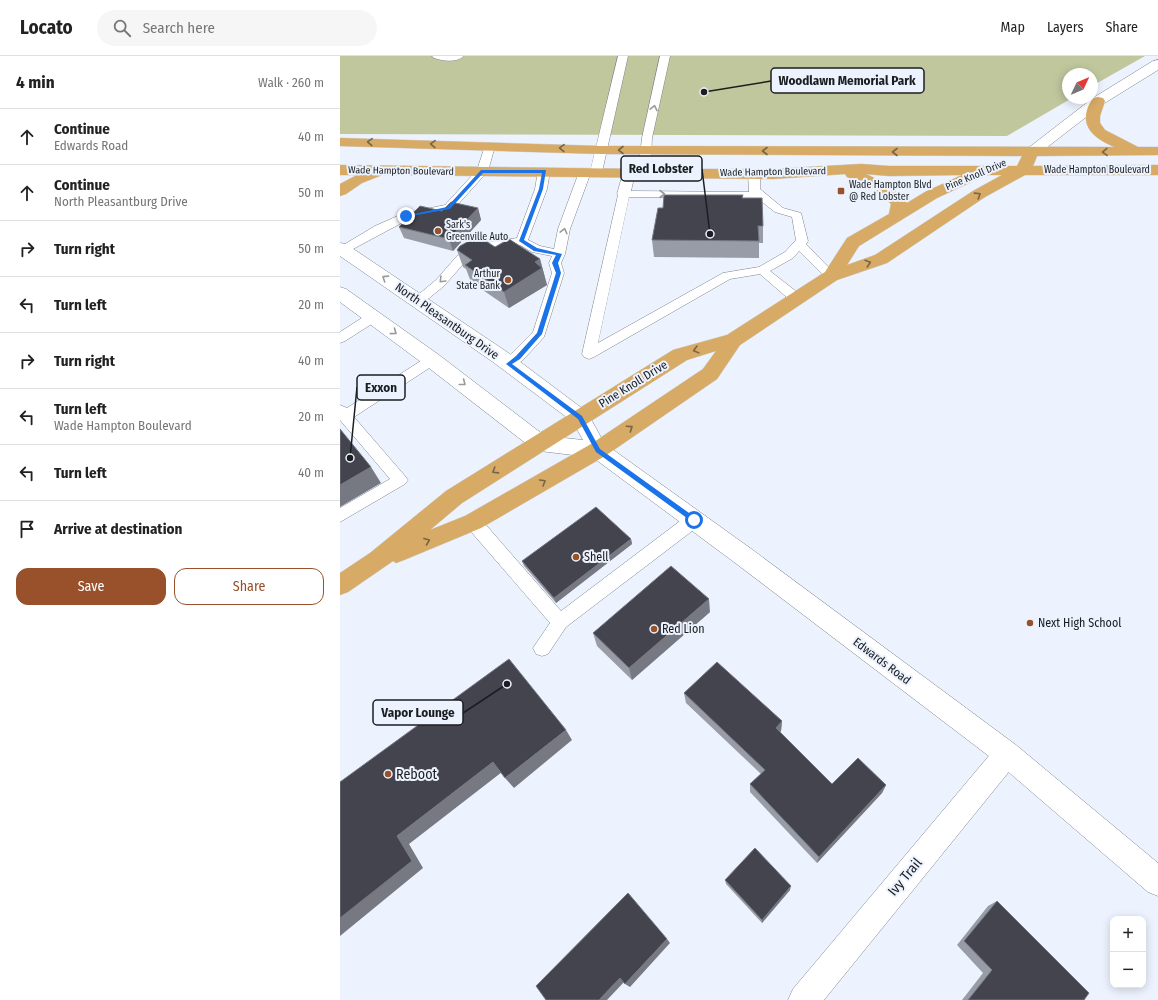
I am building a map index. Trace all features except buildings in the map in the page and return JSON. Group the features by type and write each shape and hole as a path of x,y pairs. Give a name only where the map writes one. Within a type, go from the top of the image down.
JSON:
{"main road":[{"path":"1097,104 1093,118 1095,127 1110,139 1142,151"},
{"name":"Wade Hampton Boulevard","path":"340,142 601,150 1032,152 1158,151"},
{"path":"861,169 901,162 1032,152"},
{"name":"Pine Knoll Drive","path":"540,443 680,354 733,340 831,276 881,259 979,194 1023,170 1032,152"},
{"name":"Pine Knoll Drive","path":"831,276 853,242 930,195 986,170 1032,152"},
{"name":"Wade Hampton Boulevard","path":"340,170 544,171 636,174 754,173 861,169 889,171 1158,170"},
{"path":"836,170 872,181 891,193 900,204 896,216"},
{"path":"340,191 357,180 382,171"},
{"name":"Pine Knoll Drive","path":"598,450 710,374 733,340"},
{"path":"340,585 378,560 454,497 540,443"},
{"path":"378,560 473,522 598,450"}],"street":[{"name":"Pine Knoll Drive","path":"1098,101 1158,64"},
{"name":"Pine Knoll Drive","path":"1032,152 1094,104"},
{"name":"North Pleasantburg Drive","path":"341,250 418,300 580,417 598,450"},
{"path":"340,293 432,360 540,443 598,450"},
{"name":"Edwards Road","path":"598,450 1007,754 1158,882"},
{"name":"Ivy Trail","path":"804,1000 1007,754"}],"lane":[{"path":"437,56 444,58 459,56"},
{"path":"508,364 518,357 539,334 558,273 555,263 559,254 564,229 601,150 623,56"},
{"path":"665,56 646,150 636,174 623,194 589,354 727,276 762,270 789,255 802,241 797,215 779,210 754,190 754,173"},
{"path":"341,250 406,216 449,208 482,171 490,146"},
{"path":"522,241 541,189 544,171"},
{"path":"623,194 760,195"},
{"path":"418,300 440,282 461,260 484,247 522,241 536,250 559,254"},
{"path":"799,244 831,276"},
{"path":"762,270 796,298"},
{"path":"340,338 373,317"},
{"path":"340,516 400,480 342,413 432,360"},
{"path":"542,648 560,622 694,520"},
{"path":"473,522 560,622"}],"green space":[{"path":"340,56 1145,56 1098,83 1098,68 1062,68 1062,104 1007,136 340,134"}],"place":[{"name":"Woodlawn Memorial Park","path":"704,92"},
{"name":"Wade Hampton Blvd @ Red Lobster","path":"841,191"},
{"name":"Sark's Greenville Auto","path":"438,231"},
{"name":"Red Lobster","path":"710,234"},
{"name":"Arthur State Bank","path":"508,280"},
{"name":"Exxon","path":"350,458"},
{"name":"Shell","path":"576,557"},
{"name":"Next High School","path":"1030,623"},
{"name":"Red Lion","path":"654,629"},
{"name":"Vapor Lounge","path":"507,684"},
{"name":"Reboot","path":"388,774"}],"route":[{"path":"406,216 449,208 482,171 544,171 541,189 522,241 536,250 559,254 555,263 558,273 539,334 518,357 508,364 580,417 598,450 694,520"}]}
